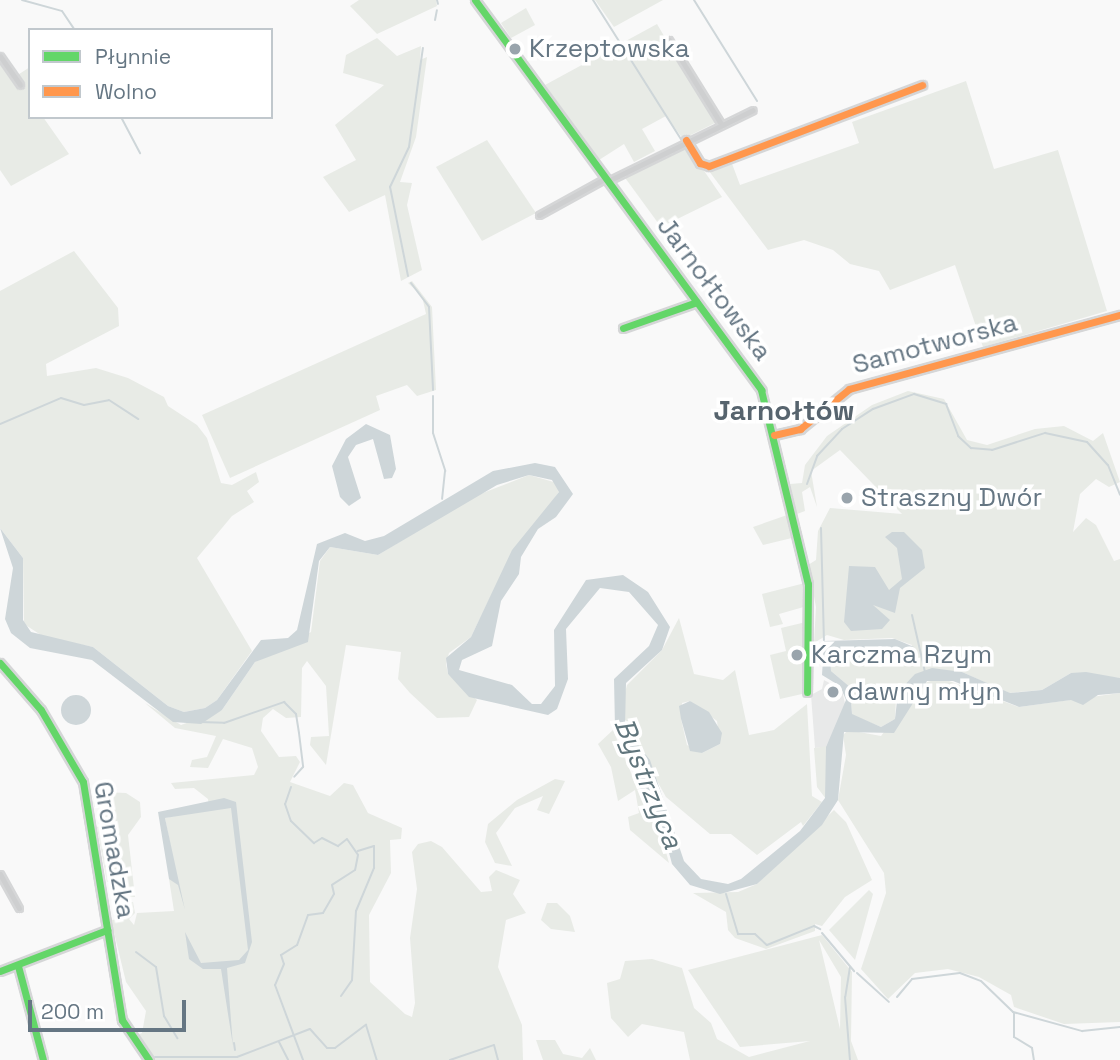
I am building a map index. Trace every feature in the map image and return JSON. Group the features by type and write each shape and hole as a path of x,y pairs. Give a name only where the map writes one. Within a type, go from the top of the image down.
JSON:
{"street":[{"name":"Jarnołtowska","path":"475,0 757,382 774,435 808,584 807,692"},
{"path":"669,40 721,124"},
{"path":"0,56 20,85"},
{"path":"687,140 701,163 709,166 922,85"},
{"path":"538,215 753,110"},
{"path":"623,328 697,302"},
{"name":"Samotworska","path":"774,435 800,429 849,388 1120,315"},
{"name":"Gromadzka","path":"0,663 36,703 83,782 124,1027 149,1060"},
{"path":"0,874 19,908"},
{"path":"0,971 107,930"},
{"path":"18,966 43,1060"}],"shaded area":[{"path":"359,0 436,0 437,6 377,34 350,6"},
{"path":"595,0 663,0 614,27"},
{"path":"526,8 535,25 511,38 501,23"},
{"path":"657,24 715,123 683,139 666,116 642,129 655,151 634,162 624,144 599,160 545,85"},
{"path":"377,38 397,56 421,46 420,60 427,57 416,137 400,182 412,183 407,205 422,270 401,281 385,195 349,212 323,177 356,160 335,125 384,85 343,73 346,55"},
{"path":"0,59 13,78 28,68 28,119 44,119 69,154 11,186 0,170"},
{"path":"966,81 994,169 1058,150 1107,311 983,347 955,265 890,290 879,271 850,264 833,250 804,240 768,250 709,171 731,161 740,185 859,143 852,122"},
{"path":"487,140 536,213 482,241 436,167"},
{"path":"685,143 722,197 661,227 623,175"},
{"path":"74,251 118,308 119,326 46,364 47,376 96,368 128,378 164,397 168,406 197,425 207,438 221,483 232,485 256,472 259,482 247,491 254,502 232,516 197,558 252,651 217,700 205,708 184,712 168,706 93,647 44,637 24,624 23,558 0,528 0,291"},
{"path":"412,281 432,307 436,390 417,396 407,385 376,396 380,410 230,478 202,415 426,314 422,296 408,283"},
{"path":"908,391 944,399 967,440 987,445 1035,429 1064,426 1093,441 1103,433 1120,482 1109,487 1096,479 1080,494 1073,532 1086,518 1096,525 1114,561 1120,559 1120,678 1071,673 1042,690 1009,693 962,672 907,684 896,698 895,719 881,727 852,715 850,687 831,671 830,655 894,648 908,653 912,645 892,638 844,640 827,635 814,643 816,607 808,565 816,560 818,531 830,508 902,514 840,450 811,471 817,507 810,487 802,492 805,511 797,514 790,484 802,483 805,465 827,436 872,405"},
{"path":"529,475 557,483 559,492 500,577 471,637 449,653 446,664 448,674 477,700 469,717 437,718 410,693 398,679 401,652 346,645 326,765 310,745 311,737 329,736 326,686 307,661 302,668 301,717 286,718 273,709 263,718 261,731 279,757 296,756 300,762 290,782 330,796 344,783 353,785 368,813 402,828 401,839 390,840 391,873 369,915 370,982 405,1014 412,1017 415,1003 410,938 417,889 412,852 418,844 431,841 442,847 481,892 492,891 489,877 496,870 520,880 513,894 526,913 506,920 498,967 522,1025 523,1060 155,1060 133,1037 142,1033 146,1011 126,982 111,920 121,919 118,903 133,902 135,913 129,919 134,925 137,913 174,911 169,879 176,874 165,818 209,809 208,799 194,788 175,789 171,783 254,775 258,767 252,748 223,739 208,768 190,767 192,760 207,757 216,736 175,728 145,703 181,725 222,710 255,662 311,632 320,561 330,547 378,555 475,496"},
{"path":"790,514 796,537 763,545 753,527"},
{"path":"805,583 807,606 779,614 783,624 770,627 762,594"},
{"path":"679,618 694,674 723,680 735,670 749,735 774,730 807,704 812,796 822,802 803,826 801,822 757,855 731,834 710,834 666,797 632,736 638,729 625,720 622,704 627,685 662,650","holes":["690,701 717,721 720,744 702,753 687,745 681,719 682,703"]},
{"path":"806,622 802,694 780,699 770,655 786,651 781,628"},
{"path":"941,678 1019,707 1120,693 1120,1022 1064,1024 1014,1007 1011,995 979,977 948,969 915,973 888,999 861,969 886,893 884,873 838,800 846,755 843,735 848,730 881,736 921,684"},
{"path":"824,680 842,690 846,708 826,747 815,748 811,695 822,689"},
{"path":"613,730 634,780 653,804 669,863 630,830 628,817 639,813 635,790 618,801 611,767 598,744"},
{"path":"828,746 826,799 817,787 814,748"},
{"path":"555,779 565,781 549,814 537,810 543,796 515,808 496,833 512,866 495,863 485,842 488,824 517,800"},
{"path":"103,792 126,793 140,802 141,817 128,835 135,897 125,897 122,859 117,861 117,881 107,882 97,827 103,825 104,807 94,807 93,798"},
{"path":"834,810 846,822 872,880 845,897 822,926 815,924 815,931 766,949 735,938 728,930 726,912 693,893 738,892 757,884"},
{"path":"869,890 873,894 855,960 829,930"},
{"path":"547,903 557,903 570,916 575,932 551,929 541,920"},
{"path":"822,935 852,972 851,1041 858,1060 690,1060 684,1032 642,1024 628,1037 611,1018 607,983 620,979 625,961 652,959 682,968 694,1008 711,1023 717,1039 749,1057 810,1041 740,1047 688,970","holes":["819,940 841,977 840,1030"]},
{"path":"536,1040 555,1040 563,1054 582,1058 590,1048 596,1060 543,1060"}],"water":[{"path":"366,424 390,435 396,469 392,478 384,479 373,439 356,445 348,457 361,498 349,506 340,497 332,466 346,439"},
{"name":"Bystrzyca","path":"535,463 555,467 573,494 556,517 538,529 521,557 519,574 501,601 492,646 462,660 459,670 512,685 532,704 541,704 555,686 554,630 586,580 623,575 648,592 670,627 662,650 626,683 625,728 650,760 684,861 701,879 728,884 741,879 800,831 825,798 826,747 846,700 840,686 822,675 824,641 895,639 914,647 908,653 893,648 881,655 830,655 831,671 850,687 852,714 881,727 895,719 898,692 915,674 932,668 962,672 1010,693 1042,690 1071,673 1086,672 1120,678 1120,693 1098,695 1083,705 1071,700 1019,707 953,681 927,681 894,733 844,732 838,800 822,825 757,884 720,894 690,885 672,864 659,815 641,792 637,761 615,728 614,679 649,646 658,625 629,592 600,588 566,629 568,679 557,709 548,715 469,697 448,674 446,658 471,637 512,550 559,492 552,480 529,475 497,485 378,555 330,547 319,561 308,642 255,662 222,710 201,724 173,722 92,660 30,648 11,633 5,619 13,568 0,528 23,558 23,620 31,632 93,647 168,706 184,712 205,708 217,700 261,640 288,638 297,630 317,544 345,533 365,541 384,536 493,471"},
{"path":"892,532 904,532 922,550 925,568 900,588 895,613 873,605 890,620 882,629 851,631 844,622 849,566 875,567 889,590 902,579 897,548 885,537"},
{"path":"76,695 82,696 90,704 90,716 82,724 76,725 70,724 62,716 61,710 62,704 70,696"},
{"path":"690,701 709,712 722,733 720,744 702,753 690,751 681,719 679,706"},
{"path":"224,798 236,802 252,942 245,963 227,968 233,1046 221,969 203,969 189,959 185,932 201,963 239,960 248,950 231,808 165,818 185,910 178,885 169,879 158,812"}],"waterway":[{"path":"22,0 62,11 74,28"},
{"path":"437,0 438,4"},
{"path":"593,0 681,139"},
{"path":"694,0 757,101"},
{"path":"435,20 437,10"},
{"path":"408,276 390,187 409,147 423,48"},
{"path":"122,119 140,153"},
{"path":"411,283 429,307 433,390"},
{"path":"807,484 817,456 842,429 873,409 914,394 946,404 958,436 971,448 992,450 1045,433 1087,442 1108,465 1120,495"},
{"path":"433,396 433,433 445,471 442,499"},
{"path":"0,424 61,398 84,405 109,400 138,419"},
{"path":"821,528 824,640"},
{"path":"912,615 925,672"},
{"path":"200,722 224,723 284,702 296,714 299,733 303,767 294,777"},
{"path":"291,787 285,804 291,821 314,843 322,838 338,846 347,839 358,855 355,870 332,885 334,894 323,913 308,915 297,945 281,955 284,964 275,985 303,1060"},
{"path":"341,996 352,980 356,911 374,868 374,846 358,851"},
{"path":"726,894 738,934 755,934 767,945 814,926 820,929"},
{"path":"822,933 854,971"},
{"path":"136,952 156,967 164,1016 177,1038"},
{"path":"850,967 845,997 850,1060"},
{"path":"857,973 889,1002"},
{"path":"897,997 912,979 960,973 981,981 1013,1012 1082,1031 1120,1027"},
{"path":"1014,1013 1014,1037 1032,1048 1034,1060"},
{"path":"155,1057 237,1057 310,1029 327,1048 335,1048 366,1025 377,1060"},
{"path":"279,1042 288,1060"},
{"path":"234,1043 235,1050"},
{"path":"450,1060 494,1045 498,1060"}],"traffic: fast":[{"path":"475,0 761,390 808,584 807,692"},
{"path":"623,328 697,302"},
{"path":"0,663 41,710 83,782 122,1020 149,1060"},
{"path":"0,971 107,930"},
{"path":"18,966 43,1060"}],"traffic: slow":[{"path":"686,140 700,163 709,166 922,85"},
{"path":"774,435 800,429 849,389 1120,315"}],"place":[{"name":"Krzeptowska","path":"515,49"},
{"name":"Straszny Dwór","path":"847,498"},
{"name":"Karczma Rzym","path":"797,655"},
{"name":"dawny młyn","path":"833,692"}],"district":[{"name":"Jarnołtów","path":"784,410"}]}
